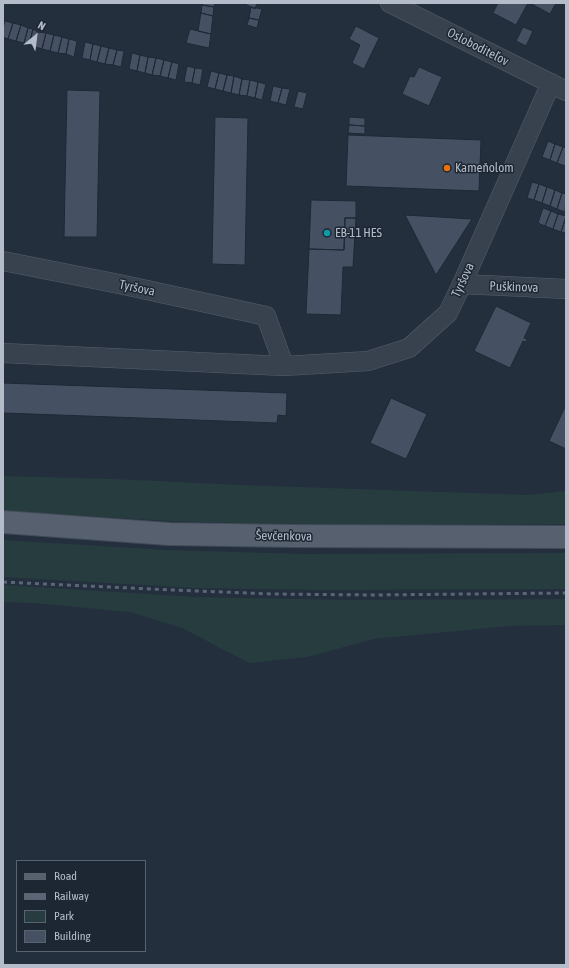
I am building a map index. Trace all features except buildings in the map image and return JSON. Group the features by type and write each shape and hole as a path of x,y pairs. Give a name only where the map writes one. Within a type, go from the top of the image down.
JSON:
{"main road":[{"name":"Ševčenkova","path":"3,522 169,534 566,537"}],"street":[{"name":"Osloboditeľov","path":"390,3 559,87"},
{"name":"Tyršova","path":"3,353 284,366 368,361 409,348 448,313 559,87"},
{"name":"Tyršova","path":"3,261 124,285 266,316 284,366"},
{"name":"Puškinova","path":"462,284 566,289"}],"green space":[{"path":"3,476 528,495 566,491 566,524 304,525 168,521 3,511"},
{"path":"3,540 166,550 304,554 566,553 566,589 322,590 196,588 3,577"},
{"path":"3,585 195,597 350,600 566,599 566,625 509,626 374,639 307,657 249,663 182,628 130,612 33,603 3,602"}],"railway":[{"path":"3,582 272,594 372,595 566,593"}],"place":[{"name":"Kameňolom","path":"447,168"},
{"name":"EB-11 HES","path":"327,233"}]}
